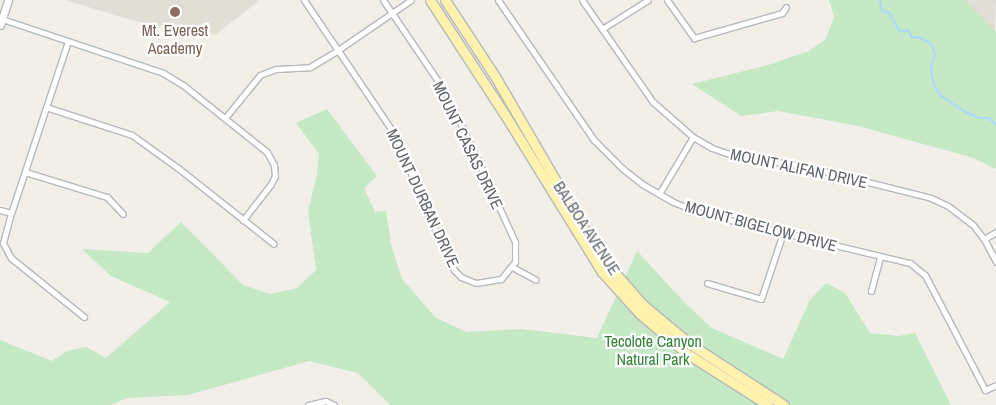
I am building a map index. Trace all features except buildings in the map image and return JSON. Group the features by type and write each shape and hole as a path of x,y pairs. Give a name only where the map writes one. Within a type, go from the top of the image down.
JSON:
{"main road":[{"name":"BALBOA AVENUE","path":"430,0 505,115 602,272 639,313 686,353 768,405"},
{"name":"BALBOA AVENUE","path":"444,0 453,11 608,266 642,304 690,344 784,405"}],"street":[{"path":"8,0 1,22 68,41 163,73 183,85 267,152 274,165 274,176 271,184 243,220"},
{"name":"MOUNT DURBAN DRIVE","path":"304,0 397,138 423,204 454,270 461,277 484,284 501,279 512,267"},
{"name":"MOUNT CASAS DRIVE","path":"383,0 442,87 456,113 515,242 516,255 512,267"},
{"path":"225,118 260,75 276,69 310,67 411,0"},
{"name":"MOUNT BIGELOW DRIVE","path":"498,0 594,140 623,169 659,194 701,212 910,263 925,275 985,390 996,384"},
{"name":"MOUNT ALIFAN DRIVE","path":"582,0 653,102 693,137 712,148 732,155 808,167 931,198 961,215 984,239 996,262"},
{"path":"602,29 648,0"},
{"path":"667,0 694,38 782,13 786,7"},
{"path":"68,41 4,234 6,252 11,258 84,317"},
{"path":"46,107 132,134 274,244"},
{"path":"659,194 693,137"},
{"path":"25,172 107,197 123,214"},
{"path":"0,210 11,213"},
{"path":"984,239 996,232"},
{"path":"707,282 761,298 783,233"},
{"path":"871,291 880,257"},
{"path":"512,267 536,280"},
{"path":"308,405 326,401 334,405"}],"shaded area":[{"name":"Mt. Everest Academy","path":"65,0 257,0 258,2 215,35 138,22"},
{"path":"965,0 996,0 995,33"}],"green space":[{"path":"829,0 965,0 996,32 996,169 974,158 858,126 778,111 741,116 692,84 768,65 809,51 826,39 834,17"},
{"name":"Tecolote Canyon Natural Park","path":"327,109 377,176 364,188 375,212 386,211 391,244 402,279 436,318 467,332 521,329 597,338 637,251 687,305 712,328 783,359 810,300 826,283 845,293 870,333 899,336 915,333 951,405 390,405 358,373 309,361 188,395 127,398 111,405 0,405 0,340 52,361 67,351 86,347 106,358 170,302 111,276 82,249 148,253 181,222 243,285 270,294 297,288 316,270 308,211 317,175 319,154 296,123"}],"waterway":[{"path":"880,0 882,11 890,13 899,31 908,30 912,38 919,37 929,42 933,48 935,54 931,68 932,76 934,85 940,95 964,111 979,118 989,118 996,125"}],"place":[{"name":"Mt. Everest Academy","path":"175,12"}]}
